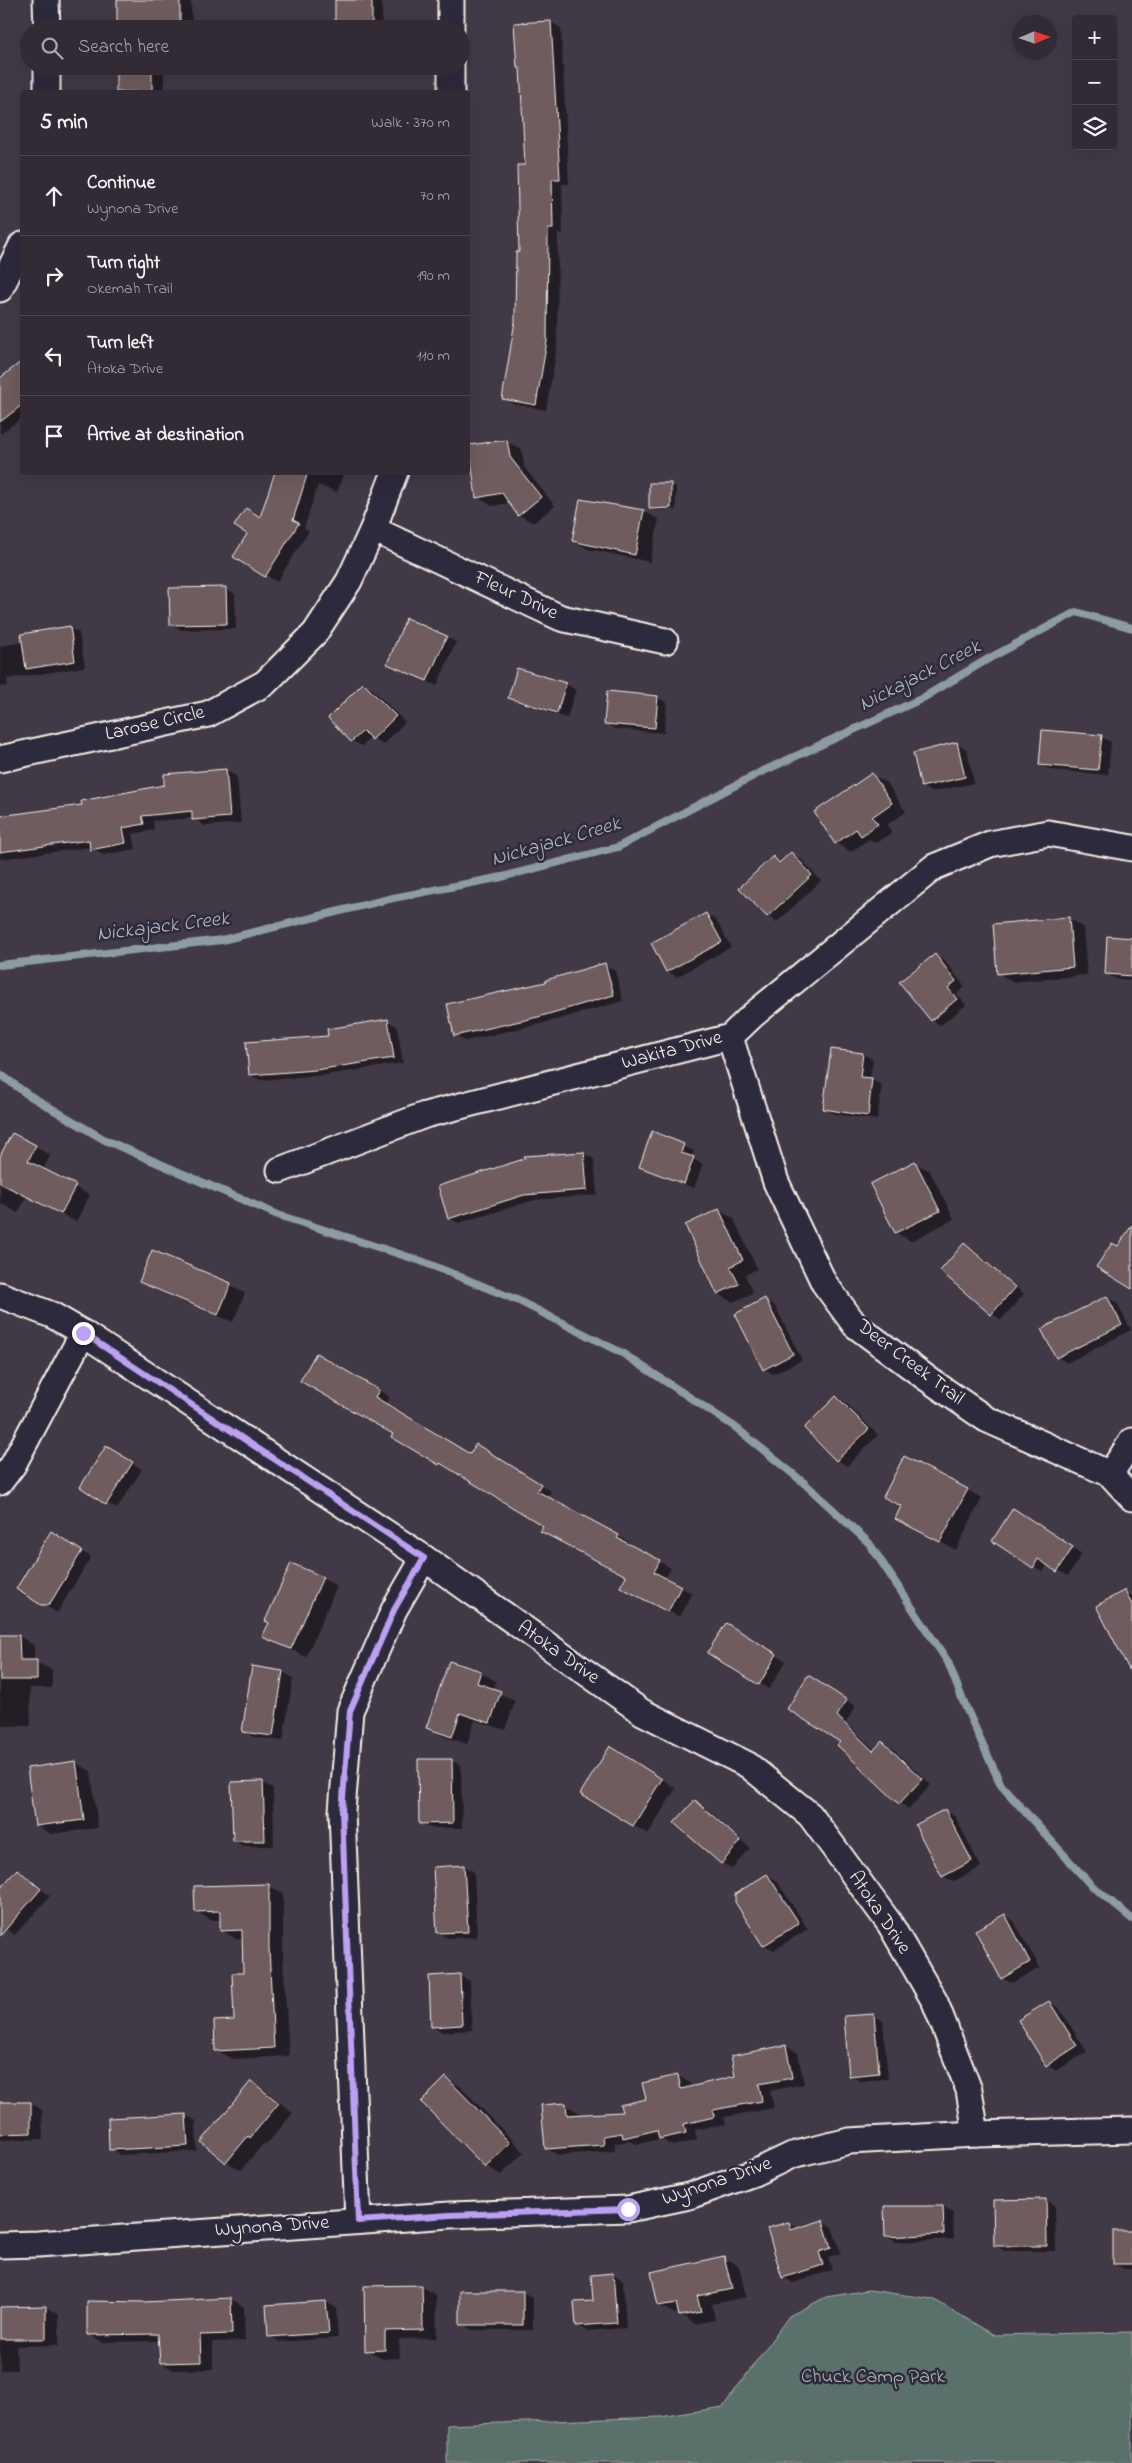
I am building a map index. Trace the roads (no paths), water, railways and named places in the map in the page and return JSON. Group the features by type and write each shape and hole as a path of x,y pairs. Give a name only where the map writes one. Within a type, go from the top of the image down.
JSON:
{"street":[{"path":"46,0 46,20"},
{"path":"451,0 451,20"},
{"path":"47,75 47,90"},
{"path":"451,75 451,90"},
{"path":"0,289 20,249"},
{"name":"Larose Circle","path":"0,759 208,714 265,683 315,633 349,581 373,529 394,475"},
{"name":"Fleur Drive","path":"373,529 560,618 665,641"},
{"name":"Wakita Drive","path":"280,1170 425,1115 730,1037 753,1015 934,867 990,844 1048,833 1132,848"},
{"name":"Deer Creek Trail","path":"730,1037 776,1182 824,1283 855,1325 924,1377 986,1419 1110,1474 1132,1498"},
{"name":"Atoka Drive","path":"0,1295 52,1315 83,1333 424,1558 642,1712 748,1765 810,1815 890,1924 935,2002 970,2090 976,2134"},
{"path":"0,1482 13,1465 83,1333"},
{"path":"1110,1474 1132,1442"},
{"path":"358,2221 342,1811 350,1711 394,1610 424,1558"},
{"name":"Wynona Drive","path":"0,2245 38,2244 450,2215 628,2209 690,2196 754,2173 792,2156 849,2141 976,2134 1132,2130"}],"waterway":[{"name":"Nickajack Creek","path":"0,965 222,940 393,898 502,877 618,847 759,773 921,699 988,659 1076,612 1132,628"},
{"path":"0,1074 27,1094 105,1140 278,1215 421,1261 517,1300 622,1353 735,1427 803,1482 869,1543 948,1662 963,1701 1001,1785 1090,1884 1132,1919"}],"park label":[{"name":"Chuck Camp Park","path":"873,2377"}]}
